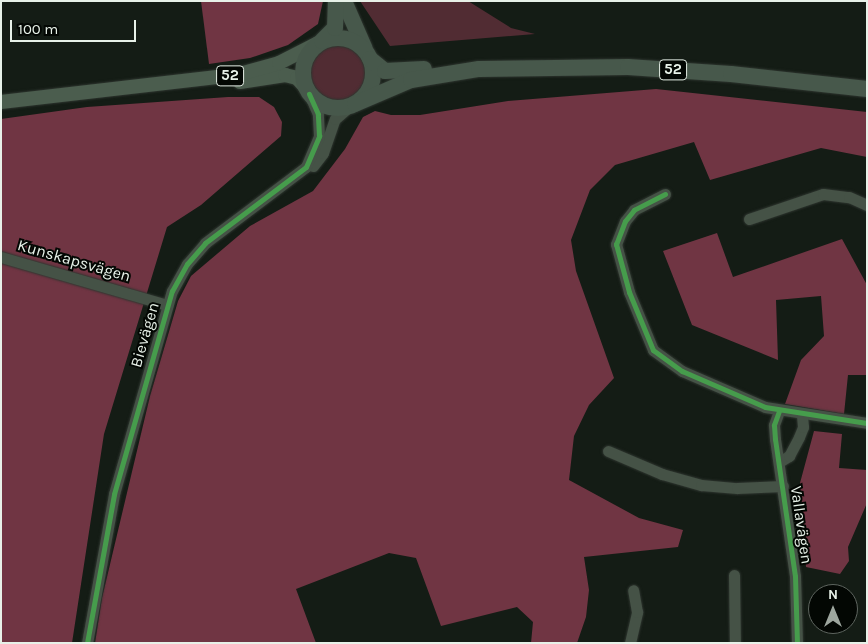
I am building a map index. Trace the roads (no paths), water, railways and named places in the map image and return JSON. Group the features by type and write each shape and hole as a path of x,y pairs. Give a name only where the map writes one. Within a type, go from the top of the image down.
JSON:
{"highway":[{"path":"308,91 303,64 334,28 336,1"},
{"path":"344,1 369,56 372,83 365,96 353,105"},
{"name":"52","path":"320,42 347,39 369,56 380,68 392,72 465,66 479,69"},
{"name":"52","path":"308,91 328,107 353,105 411,80 479,69 628,67 731,74 867,89"}],"main road":[{"name":"52","path":"1,102 236,75 279,63 320,42"},
{"name":"52","path":"1,110 230,84 278,75 298,78 308,91"}],"street":[{"name":"Bievägen","path":"299,175 312,157 319,136 318,114 308,91"},
{"name":"Bievägen","path":"87,643 114,494 167,305 182,272 205,243 319,159 335,119 353,105"},
{"path":"665,194 634,210 625,221 616,244 620,267 646,339 661,358 682,371 779,411 867,423"},
{"path":"748,219 823,194 849,197 867,205"},
{"name":"Kunskapsvägen","path":"1,257 167,305"},
{"name":"Vallavägen","path":"779,411 774,424 797,601 797,643"},
{"path":"779,462 789,456 799,437 803,426 802,415"},
{"path":"608,451 662,474 702,485 737,488 783,486"},
{"path":"734,576 735,643"},
{"path":"630,643 637,612 633,590"}]}
